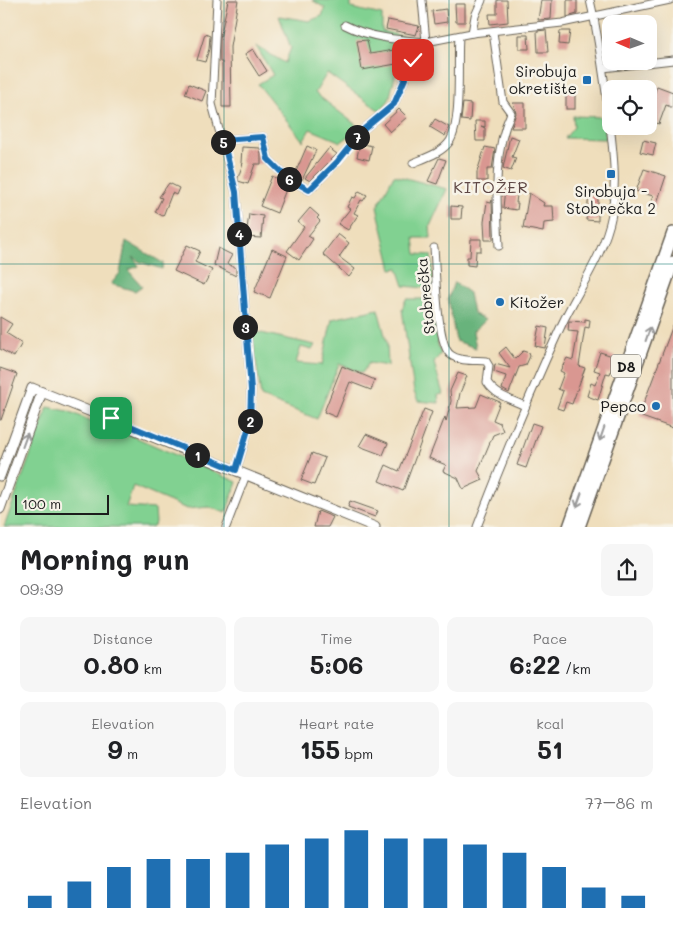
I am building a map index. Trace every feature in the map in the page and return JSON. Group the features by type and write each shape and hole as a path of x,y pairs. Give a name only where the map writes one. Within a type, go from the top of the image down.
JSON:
{"highway":[{"name":"D8","path":"569,527 673,233"},
{"name":"D8","path":"579,527 673,262"}],"street":[{"path":"217,0 212,104 236,192 251,390 250,423 236,470"},
{"path":"223,140 263,137 268,159 286,177 309,190 338,161 364,129 394,104 413,60 426,42 420,0"},
{"path":"472,33 475,16 482,0"},
{"path":"590,0 602,63"},
{"path":"345,25 356,31 396,40 426,42 472,33 562,23 670,0"},
{"path":"493,32 502,102 511,113 504,127 497,175 499,246"},
{"path":"413,163 431,156 449,142 456,126 459,36"},
{"path":"658,62 673,60"},
{"path":"476,527 525,406 568,312 593,267 611,215 614,189 614,157 603,70"},
{"name":"Stobrečka","path":"434,248 439,317 446,349 451,355 459,359 486,361 490,366 486,382 496,394 525,406"},
{"path":"0,476 32,388 374,527"},
{"path":"0,510 42,392"},
{"path":"226,527 246,475"}],"green space":[{"path":"312,0 351,0 351,8 382,15 382,31 418,40 395,76 389,100 380,111 327,73 315,93 360,128 341,142 310,129 303,141 258,84 273,75 256,46 285,63 291,48 279,16 309,21 322,16 325,8"},
{"path":"573,116 602,117 602,135 606,135 606,139 565,138 574,127"},
{"path":"394,175 447,189 430,226 431,238 414,238 416,254 431,255 434,289 404,286 398,268 392,269 377,207"},
{"path":"126,241 163,263 162,269 140,262 133,257 139,266 128,270 142,286 135,291 111,284 120,273"},
{"path":"454,282 469,293 473,313 485,320 473,331 476,348 456,341 448,299"},
{"path":"406,299 432,299 435,303 443,340 437,342 441,353 434,363 443,394 438,395 439,403 418,401 414,392 402,309"},
{"path":"378,309 387,343 388,366 369,363 362,373 339,364 317,419 261,397 252,331 315,345 312,350 301,347 296,363 322,365 332,319"},
{"path":"48,407 68,411 96,423 101,422 237,482 226,513 209,507 187,509 133,486 126,507 155,509 156,523 152,527 4,527"}],"building":[{"path":"228,0 238,0 230,47 231,107 222,107 220,39"},
{"path":"497,0 507,0 508,22 490,24 489,14 497,14"},
{"path":"541,0 552,0 551,19 538,20"},
{"path":"567,0 577,0 577,14 567,17"},
{"path":"455,4 465,4 465,22 456,22"},
{"path":"446,9 447,22 434,24 432,11"},
{"path":"388,20 419,26 416,35 386,29"},
{"path":"546,30 548,52 538,52 537,31"},
{"path":"560,31 570,31 568,45 559,44"},
{"path":"205,34 210,36 205,62 197,60"},
{"path":"519,35 528,35 529,49 519,49"},
{"path":"367,40 370,54 400,49 402,63 362,70 357,41"},
{"path":"253,49 267,71 259,76 245,54"},
{"path":"189,84 206,91 202,101 185,94"},
{"path":"657,86 673,92 673,108 666,105 659,124 657,123"},
{"path":"566,89 575,89 575,109 566,109"},
{"path":"463,103 471,104 470,121 461,120"},
{"path":"513,103 525,103 525,128 511,128 516,113"},
{"path":"399,109 407,117 390,132 383,124"},
{"path":"435,119 449,127 445,136 430,127"},
{"path":"475,121 485,121 485,127 481,126 485,128 485,141 476,141"},
{"path":"510,136 519,139 512,157 516,158 511,171 503,168"},
{"path":"643,140 656,143 653,155 640,152"},
{"path":"360,143 372,146 369,160 357,157"},
{"path":"307,146 316,150 302,180 294,176"},
{"path":"242,147 260,148 261,154 261,164 255,164 248,184 238,181 243,163 241,163"},
{"path":"485,147 495,149 492,169 487,169 487,181 477,181 477,172"},
{"path":"329,148 337,154 310,181 305,178"},
{"path":"439,158 446,160 437,184 428,181"},
{"path":"644,169 666,176 655,209 649,207 653,196 636,191"},
{"path":"272,176 288,184 277,213 260,206"},
{"path":"169,183 179,188 176,195 172,193 163,216 155,212 162,198 159,197"},
{"path":"518,187 517,210 503,208 505,188"},
{"path":"359,191 367,195 363,201 361,200 354,213 358,215 348,230 338,224 350,209 347,207 352,197 355,198"},
{"path":"529,193 544,203 543,206 553,206 554,222 544,223 543,232 523,228"},
{"path":"589,195 598,196 598,221 586,220"},
{"path":"492,200 493,240 485,240 484,222 487,202 491,203"},
{"path":"451,206 462,207 461,219 451,219"},
{"path":"310,208 319,216 317,218 320,221 308,236 313,239 299,260 287,251 304,227 298,222"},
{"path":"249,214 263,216 261,238 246,237"},
{"path":"338,234 349,243 339,257 355,269 349,277 323,254"},
{"path":"471,239 481,239 481,251 476,251 475,266 467,265 467,257 470,257"},
{"path":"187,245 200,251 195,262 212,270 204,285 174,271"},
{"path":"218,248 232,255 227,264 236,268 236,276 214,265"},
{"path":"272,249 287,256 270,298 254,292"},
{"path":"0,317 12,324 6,333 22,343 14,357 0,349"},
{"path":"585,319 590,320 589,328 585,327 579,366 585,368 572,404 566,402 563,410 557,408 563,391 558,389 564,373 560,371 567,358 573,360 578,332 568,331 569,321 585,322"},
{"path":"673,325 673,428 639,416"},
{"path":"539,326 548,328 545,348 535,346"},
{"path":"506,347 515,359 523,351 529,353 530,356 526,365 519,367 509,393 502,389 506,376 494,372 495,364 510,368 499,353"},
{"path":"600,352 616,357 610,374 606,373 598,400 587,396 591,383 595,385 600,372 594,370"},
{"path":"342,366 375,380 371,390 350,382 336,417 324,412"},
{"path":"0,368 17,374 1,420 0,420"},
{"path":"458,373 467,376 460,393 457,408 476,407 481,394 500,402 493,420 500,423 503,431 493,435 478,471 483,480 463,489 458,478 443,471 446,465 429,458 445,417 446,422 451,401 450,391"},
{"path":"424,409 432,412 403,491 379,481 386,465 399,471"},
{"path":"532,423 541,426 526,468 517,465"},
{"path":"366,434 388,443 383,455 359,446"},
{"path":"312,453 325,458 314,485 301,480"},
{"path":"350,501 378,511 375,517 348,507"},
{"path":"318,511 333,517 328,527 314,527"}],"place":[{"name":"Sirobuja okretište","path":"587,80"},
{"name":"Sirobuja - Stobrečka 2","path":"611,174"},
{"name":"Kitožer","path":"500,302"},
{"name":"Pepco","path":"656,406"}],"district":[{"name":"KITOŽER","path":"491,186"}],"route":[{"path":"111,418 236,470 250,423 251,390 236,192 223,140 263,137 268,159 286,177 298,182 309,190 338,161 364,129 394,104 413,60"}]}
